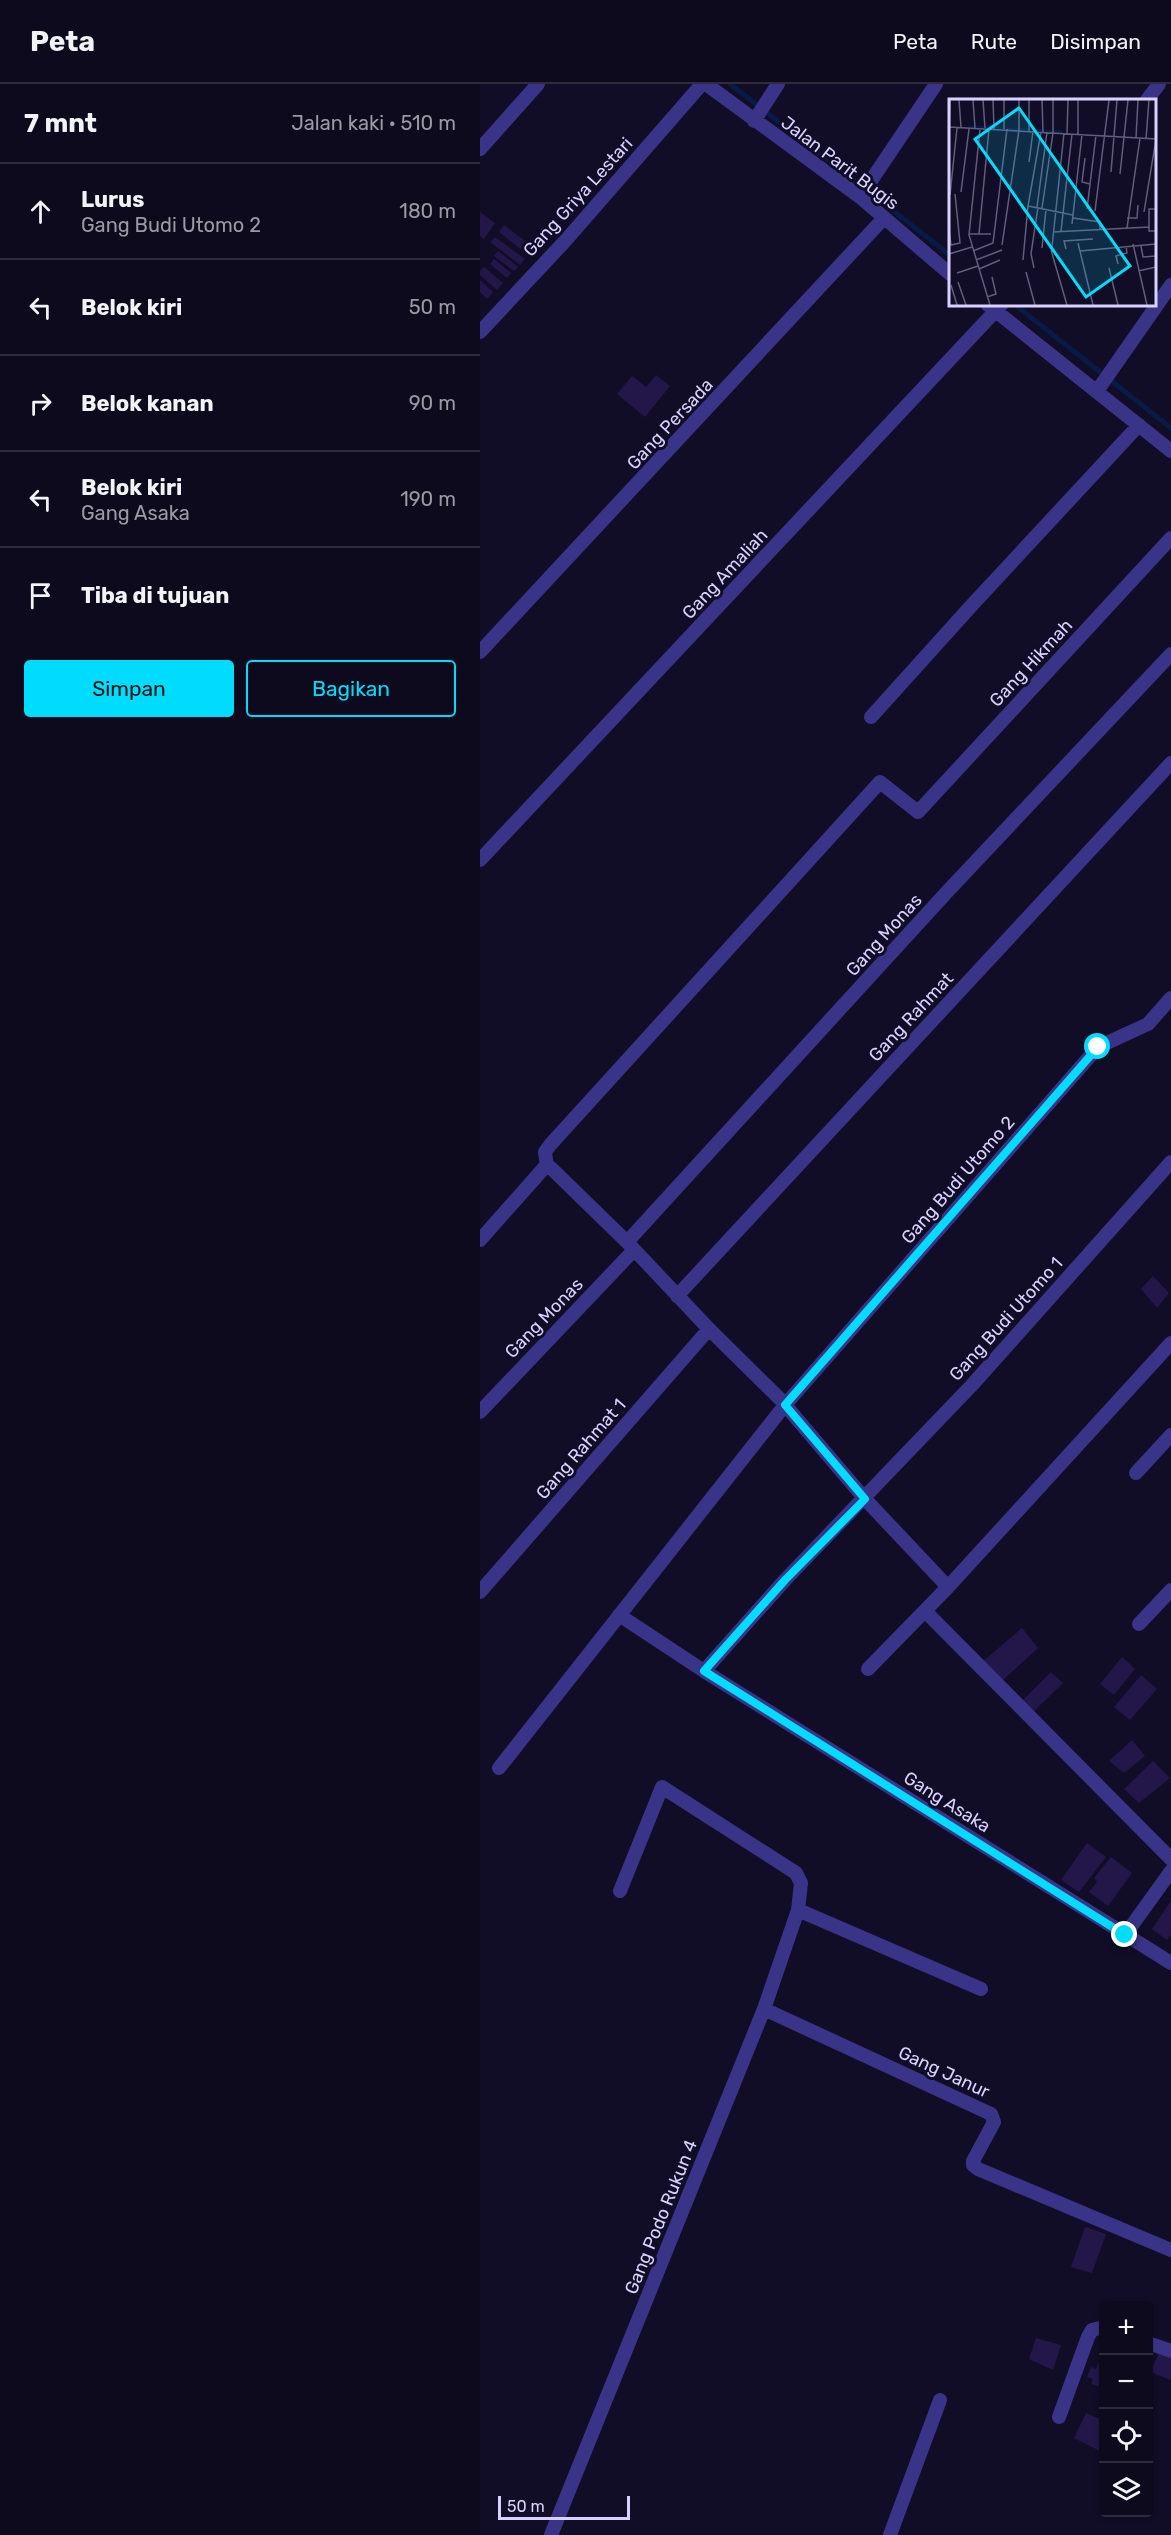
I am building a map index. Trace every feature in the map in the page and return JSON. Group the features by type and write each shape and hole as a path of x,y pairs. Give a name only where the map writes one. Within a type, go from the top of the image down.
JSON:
{"street":[{"path":"480,149 538,84"},
{"name":"Jalan Parit Bugis","path":"704,84 860,197 949,272"},
{"name":"Gang Griya Lestari","path":"480,332 566,240 704,84"},
{"path":"754,121 778,84"},
{"path":"860,197 936,84"},
{"path":"1148,99 1159,84"},
{"name":"Gang Persada","path":"480,652 884,218"},
{"path":"1097,391 1171,285"},
{"path":"996,308 1171,451"},
{"name":"Gang Amaliah","path":"480,860 996,308"},
{"path":"871,717 1139,425"},
{"name":"Gang Hikmah","path":"548,1167 545,1152 550,1145 880,782 918,812 1171,538"},
{"name":"Gang Monas","path":"480,1412 946,893 1171,654"},
{"name":"Gang Rahmat","path":"677,1296 1171,763"},
{"name":"Gang Budi Utomo 2","path":"499,1768 785,1405 1098,1047 1148,1024 1171,998"},
{"name":"Gang Budi Utomo 1","path":"704,1671 785,1580 972,1385 1171,1162"},
{"path":"480,1240 539,1173 548,1167 631,1246 785,1405 865,1499 948,1587"},
{"name":"Gang Rahmat 1","path":"480,1592 709,1329"},
{"path":"868,1669 948,1587 1171,1342"},
{"path":"1136,1473 1171,1435"},
{"path":"1139,1624 1171,1590"},
{"path":"925,1611 1171,1859"},
{"name":"Gang Asaka","path":"618,1615 1171,1963"},
{"name":"Gang Podo Rukun 4","path":"551,2535 764,2009 798,1910 801,1883 796,1873 662,1786 620,1891"},
{"path":"1125,1935 1171,1870"},
{"path":"798,1910 981,1989"},
{"name":"Gang Janur","path":"764,2009 991,2114 994,2122 973,2161 973,2165 978,2169 1171,2250"},
{"path":"1059,2417 1088,2337 1092,2330 1099,2328"},
{"path":"1153,2344 1171,2351"},
{"path":"890,2535 940,2400"}],"building":[{"path":"480,212 495,223 484,239 480,236"},
{"path":"504,225 534,248 528,255 499,232"},
{"path":"495,237 525,259 520,265 490,242"},
{"path":"498,251 518,267 514,271 494,256"},
{"path":"494,259 511,273 507,278 490,264"},
{"path":"484,267 503,283 497,290 480,275"},
{"path":"480,280 493,292 487,299 480,292"},
{"path":"656,375 670,386 645,417 617,394 632,376 646,387"},
{"path":"1153,1276 1169,1293 1157,1308 1141,1289"},
{"path":"1022,1628 1038,1648 1002,1681 982,1662"},
{"path":"1122,1657 1135,1669 1114,1695 1100,1684"},
{"path":"1051,1672 1063,1683 1033,1712 1022,1701"},
{"path":"1141,1675 1157,1689 1130,1720 1114,1707"},
{"path":"1132,1740 1145,1756 1124,1773 1109,1761"},
{"path":"1153,1761 1170,1778 1139,1803 1124,1789"},
{"path":"1087,1843 1106,1857 1079,1892 1061,1880"},
{"path":"1111,1857 1132,1873 1108,1906 1089,1892 1097,1882 1094,1878"},
{"path":"1171,1901 1171,1934 1167,1940 1152,1929"},
{"path":"1085,2227 1106,2234 1092,2273 1071,2267"},
{"path":"1036,2338 1061,2345 1053,2370 1029,2359"},
{"path":"1160,2351 1171,2355 1171,2380 1153,2373 1153,2366"},
{"path":"1099,2361 1099,2386 1091,2384 1093,2379 1087,2377 1091,2367 1096,2369"},
{"path":"1086,2413 1099,2419 1099,2450 1074,2438"}],"waterway":[{"path":"730,84 949,254"},
{"path":"1017,306 1171,428"}],"route":[{"path":"1098,1047 785,1405 865,1499 785,1580 704,1671 1125,1935"}]}
